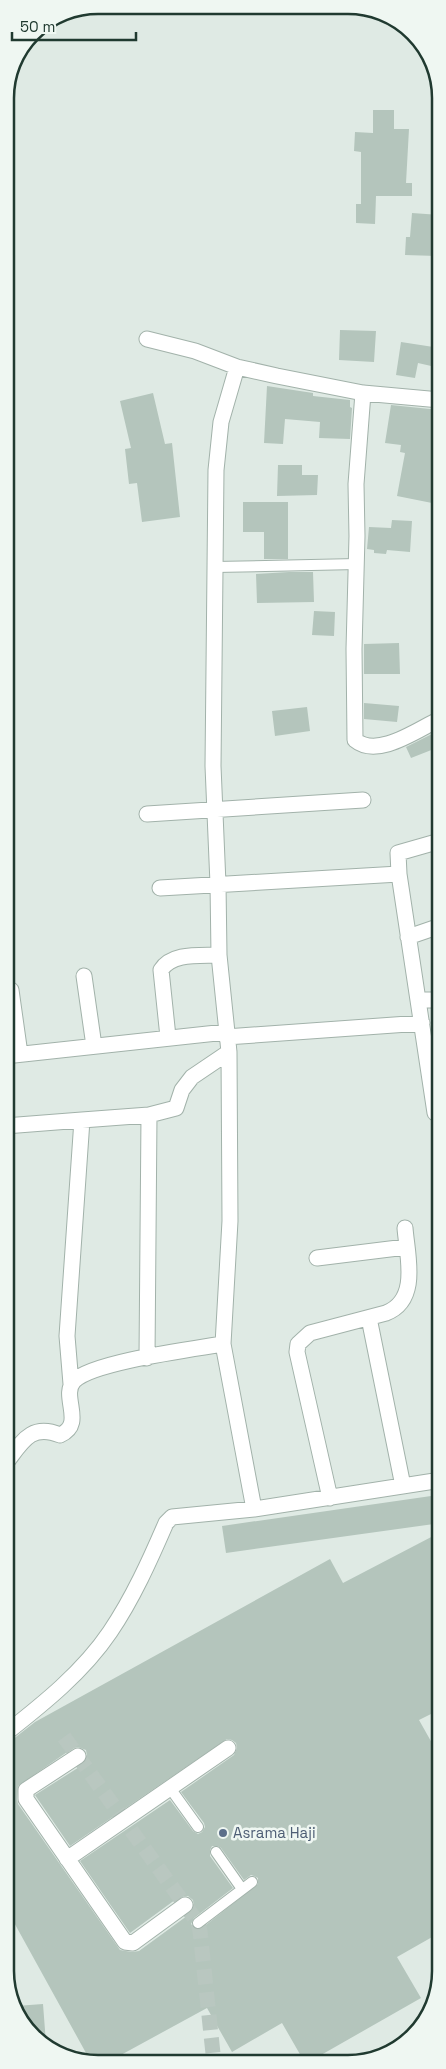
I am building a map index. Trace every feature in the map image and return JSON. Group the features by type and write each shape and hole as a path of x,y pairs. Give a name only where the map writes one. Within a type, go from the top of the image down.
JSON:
{"street":[{"path":"148,339 195,350 237,367 363,393 432,399"},
{"path":"237,367 221,422 216,470 212,766 218,884 219,955 227,1040 230,1220 224,1344 254,1509"},
{"path":"363,393 356,484 355,740 368,746 392,743 432,723"},
{"path":"148,814 363,800"},
{"path":"432,842 398,853 399,874 418,1000 432,1064"},
{"path":"160,888 399,874"},
{"path":"408,937 432,929"},
{"path":"168,1037 161,970 165,963 175,958 219,955"},
{"path":"84,976 94,1046"},
{"path":"418,1000 432,1000"},
{"path":"14,1055 168,1037 227,1040 422,1023"},
{"path":"14,1125 149,1115 176,1108 182,1090 227,1040"},
{"path":"147,1358 149,1115"},
{"path":"14,1452 25,1438 32,1433 42,1431 60,1435 65,1433 73,1420 69,1390 71,1384 67,1336 82,1120"},
{"path":"330,1498 297,1352 298,1344 310,1333 393,1310 404,1298 410,1281 405,1228"},
{"path":"317,1258 406,1247"},
{"path":"368,1318 403,1486"},
{"path":"71,1384 86,1372 147,1358 224,1344"},
{"path":"14,1727 78,1670 109,1633 126,1606 169,1519 180,1515 216,1514 254,1509 432,1481"},
{"path":"67,1859 228,1748"},
{"path":"78,1756 26,1790 25,1793 30,1806 125,1942 132,1943 186,1906"}],"lane":[{"path":"215,567 357,564"},
{"path":"170,1788 198,1827"},
{"path":"216,1852 242,1889"},
{"path":"198,1923 252,1882"}],"building":[{"path":"373,110 394,110 394,129 409,129 406,183 412,183 412,196 376,196 375,224 356,223 356,204 361,204 361,152 354,151 355,132 373,133"},
{"path":"412,213 432,214 432,256 405,255 406,237 410,237"},
{"path":"340,330 376,331 374,362 339,360"},
{"path":"401,342 432,347 432,366 418,363 415,378 396,375"},
{"path":"267,386 313,393 313,396 350,400 350,407 352,408 350,439 319,438 320,422 285,419 283,444 264,443"},
{"path":"153,393 165,444 172,443 180,517 142,522 137,483 129,484 125,449 131,448 120,401"},
{"path":"391,405 432,409 432,503 397,496 405,453 400,452 401,445 385,443"},
{"path":"278,465 302,465 302,475 318,475 317,495 277,496"},
{"path":"243,502 288,502 288,559 264,559 264,532 243,532"},
{"path":"392,520 412,521 410,552 387,550 386,554 374,553 374,550 367,549 369,527 391,528"},
{"path":"313,572 314,602 257,603 256,574"},
{"path":"314,611 335,612 334,636 312,635"},
{"path":"399,643 400,674 364,674 364,644"},
{"path":"364,703 399,706 397,722 364,719"},
{"path":"307,707 310,731 275,736 272,711"},
{"path":"432,734 432,750 411,758 406,747"},
{"path":"432,1496 432,1524 226,1553 222,1526"},
{"name":"Asrama Haji","path":"432,1537 432,1714 419,1720 432,1743 432,1937 397,1957 421,1998 321,2055 300,2055 282,2023 232,2052 207,2008 121,2055 87,2054 14,1922 14,1738 35,1722 330,1559 343,1583","holes":["227,1739 236,1743 237,1748 234,1755 181,1792 204,1823 205,1827 202,1832 198,1834 193,1831 170,1800 80,1861 130,1933 179,1897 188,1896 193,1900 194,1908 191,1913 139,1951 120,1950 18,1804 18,1786 73,1748 78,1747 86,1750 87,1756 84,1764 35,1795 70,1846","212,1846 218,1846 244,1880 251,1875 258,1878 258,1884 202,1928 196,1929 191,1924 194,1918 233,1888 210,1856"]},
{"path":"43,2004 46,2038 35,2027 21,2006"}],"tunnel":[{"path":"64,1737 198,1923 213,2055"}],"place":[{"name":"Asrama Haji","path":"223,1833"}]}
